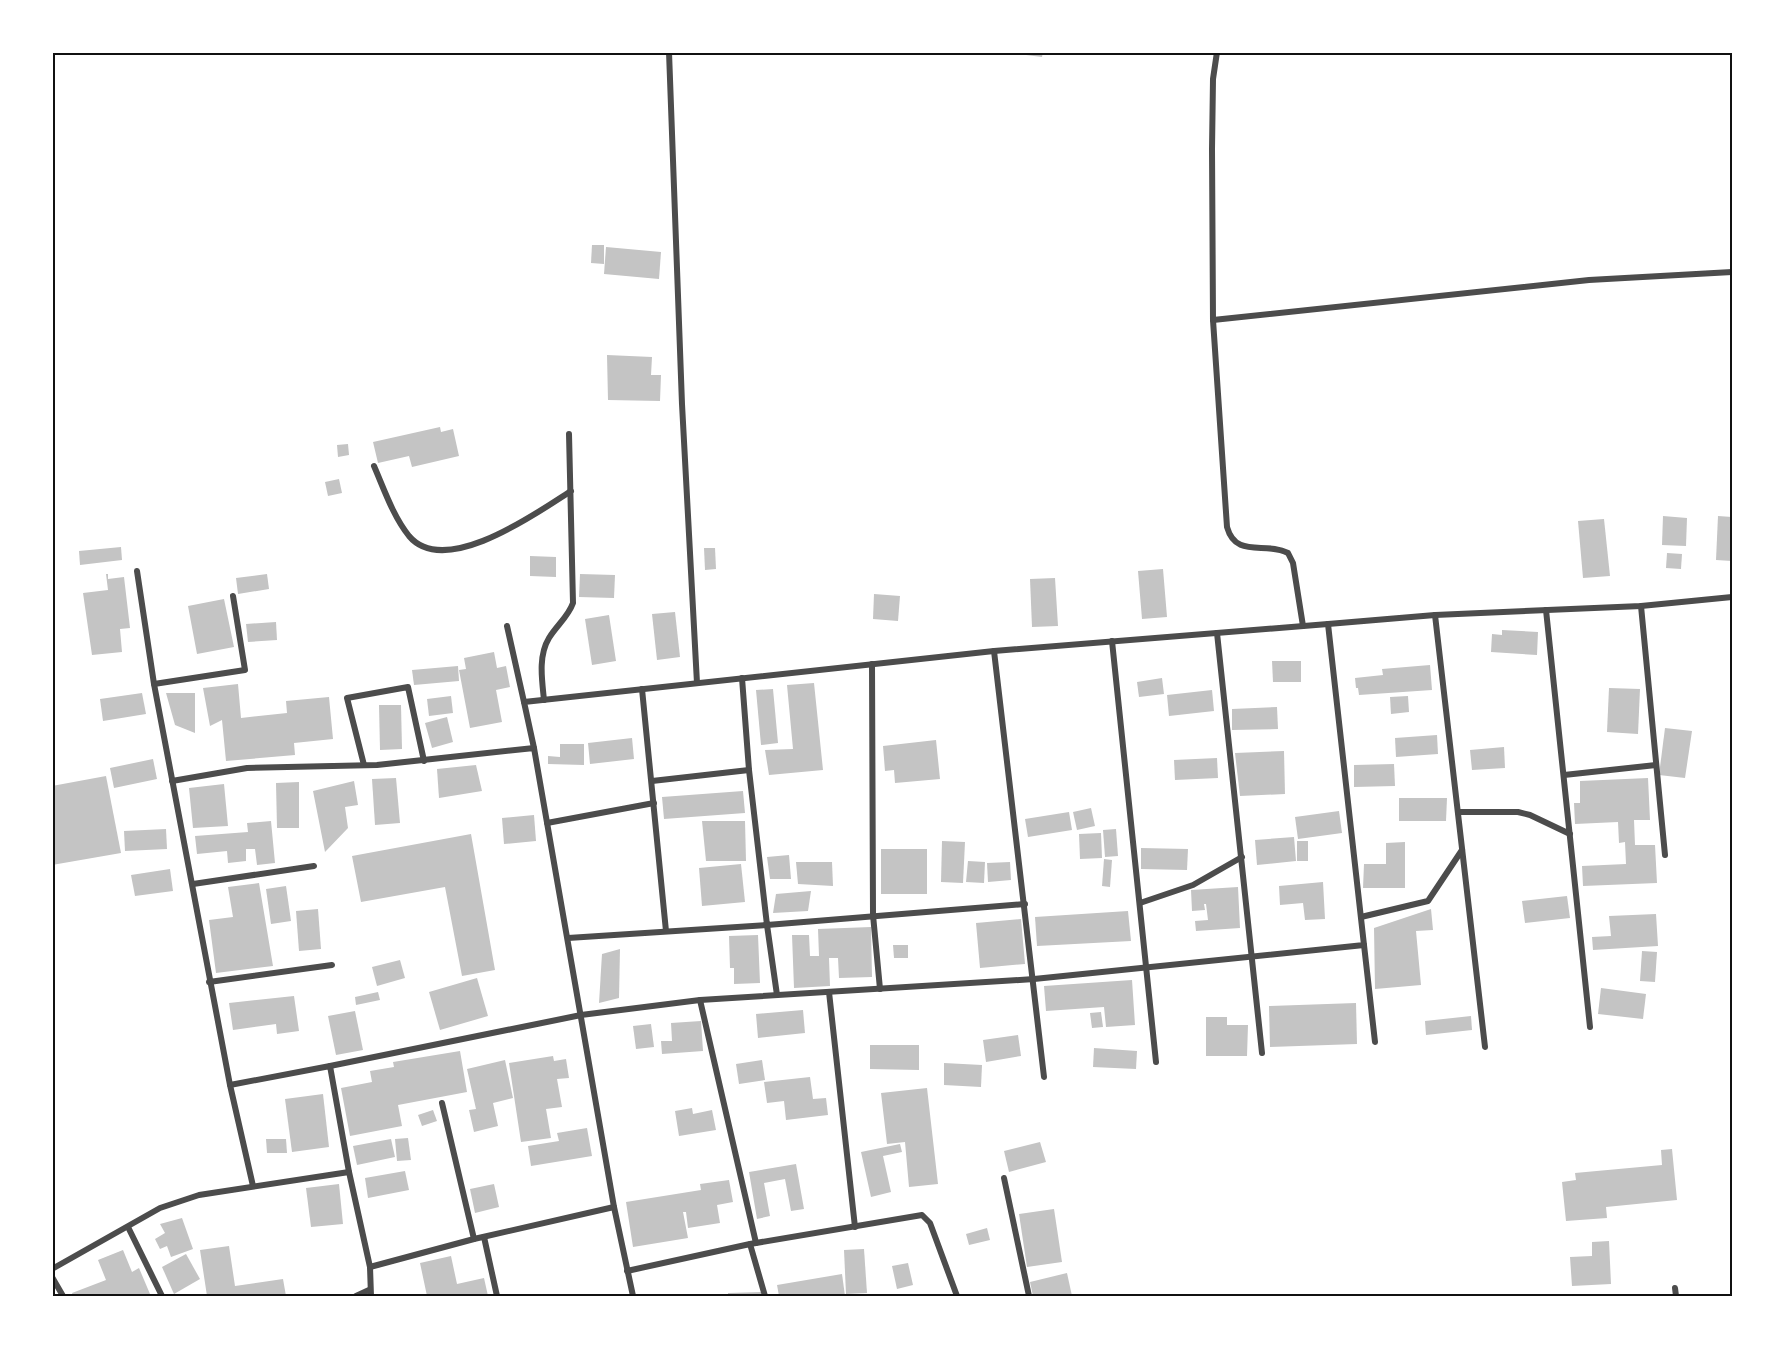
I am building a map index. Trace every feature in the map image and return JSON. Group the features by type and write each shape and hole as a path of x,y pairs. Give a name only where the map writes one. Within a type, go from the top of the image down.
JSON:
{"street":[{"path":"669,52 682,404 697,684"},
{"path":"1217,52 1213,79 1212,126 1213,320 1230,537 1236,544 1288,553 1293,563 1303,626"},
{"path":"1213,320 1589,280 1732,272"},
{"path":"544,700 543,654 548,639 569,615 573,603 569,434"},
{"path":"374,466 398,519 411,538 427,547 446,549 475,545 512,529 571,491"},
{"path":"137,571 154,684 193,884 209,982 253,1186"},
{"path":"154,684 245,670 233,596"},
{"path":"524,702 994,651 1435,615 1641,606 1732,597"},
{"path":"1641,606 1665,855"},
{"path":"1546,610 1590,1027"},
{"path":"1435,615 1485,1047"},
{"path":"1328,624 1375,1042"},
{"path":"507,626 534,748 614,1208 633,1296"},
{"path":"1217,633 1254,957 1262,1053"},
{"path":"1112,641 1156,1062"},
{"path":"994,651 1044,1077"},
{"path":"872,664 873,915 880,989"},
{"path":"742,678 749,770 777,995"},
{"path":"364,765 347,698 408,687 424,761"},
{"path":"642,689 666,931"},
{"path":"172,781 248,768 424,761 534,748"},
{"path":"1564,775 1656,765"},
{"path":"651,781 749,770"},
{"path":"547,823 654,803"},
{"path":"1458,812 1518,812 1530,815 1570,834"},
{"path":"1361,917 1428,901 1438,890 1462,850"},
{"path":"1140,903 1193,885 1242,857"},
{"path":"193,884 314,866"},
{"path":"568,938 767,925 1025,904"},
{"path":"230,1085 581,1015 700,1000 1034,979 1364,945"},
{"path":"209,982 332,965"},
{"path":"829,992 855,1227"},
{"path":"700,1000 765,1296"},
{"path":"330,1066 349,1172 370,1268 370,1293 356,1296"},
{"path":"442,1103 474,1239"},
{"path":"52,1269 160,1208 199,1195 349,1172"},
{"path":"1004,1178 1029,1296"},
{"path":"370,1268 474,1239 614,1208"},
{"path":"627,1270 912,1215 927,1217 957,1296"},
{"path":"128,1227 162,1296"},
{"path":"484,1238 497,1296"},
{"path":"52,1277 63,1296"},
{"path":"1675,1288 1676,1296"}],"building":[{"path":"1027,52 1043,52 1042,57 1026,55"},
{"path":"592,245 604,245 604,264 591,263"},
{"path":"606,247 661,252 659,279 604,274"},
{"path":"607,355 652,357 651,375 661,375 660,401 608,400"},
{"path":"440,427 441,432 453,429 459,456 412,467 409,456 378,463 373,442"},
{"path":"348,444 349,455 338,457 337,445"},
{"path":"339,479 342,493 328,496 325,482"},
{"path":"1663,516 1687,518 1686,546 1662,545"},
{"path":"1718,516 1732,517 1732,561 1716,560"},
{"path":"1604,519 1610,576 1583,578 1578,521"},
{"path":"121,547 122,560 80,565 79,551"},
{"path":"704,548 715,548 716,569 705,570"},
{"path":"1667,553 1682,554 1681,569 1666,568"},
{"path":"530,556 556,557 556,577 530,576"},
{"path":"1163,569 1167,617 1142,619 1138,571"},
{"path":"106,574 108,574 108,579 124,577 130,628 120,629 122,652 92,655 83,593 108,590"},
{"path":"267,574 269,589 238,594 236,578"},
{"path":"580,574 615,575 614,598 579,597"},
{"path":"1055,578 1058,626 1032,627 1030,579"},
{"path":"874,594 900,596 898,621 873,619"},
{"path":"224,599 234,647 197,654 188,606"},
{"path":"675,612 680,657 657,660 652,614"},
{"path":"609,615 616,661 592,665 585,619"},
{"path":"276,622 277,640 248,642 246,624"},
{"path":"1502,630 1538,632 1537,655 1491,652 1492,634 1502,635"},
{"path":"494,652 497,668 506,666 510,687 496,690 502,722 470,728 459,670 466,669 464,658"},
{"path":"1272,661 1301,661 1301,682 1273,682"},
{"path":"1430,665 1432,690 1359,695 1358,688 1356,688 1355,678 1383,675 1382,669"},
{"path":"458,666 459,681 414,685 412,670"},
{"path":"1162,678 1164,694 1139,697 1137,682"},
{"path":"814,683 823,770 769,775 765,750 793,749 787,685"},
{"path":"238,684 241,718 287,713 286,701 329,697 333,739 294,743 295,755 226,761 222,720 210,726 203,688"},
{"path":"1609,688 1640,689 1638,734 1607,732"},
{"path":"773,689 778,743 761,745 756,690"},
{"path":"1212,690 1214,711 1169,716 1167,695"},
{"path":"142,693 146,714 103,721 100,699"},
{"path":"166,693 195,693 195,733 175,725"},
{"path":"451,696 453,713 429,716 427,699"},
{"path":"1408,696 1409,712 1391,714 1390,697"},
{"path":"379,705 401,705 402,749 380,750"},
{"path":"1277,707 1278,729 1232,730 1232,709"},
{"path":"447,717 453,742 432,748 425,723"},
{"path":"1665,728 1692,731 1685,778 1659,775"},
{"path":"1437,735 1438,754 1396,757 1395,738"},
{"path":"632,738 634,759 590,764 588,743"},
{"path":"936,740 940,779 895,783 894,770 885,771 883,746"},
{"path":"560,744 584,744 584,765 548,764 548,756 560,757"},
{"path":"1504,747 1505,768 1472,770 1470,750"},
{"path":"1284,751 1285,794 1240,796 1235,753"},
{"path":"1217,758 1218,778 1175,780 1174,760"},
{"path":"153,759 157,779 114,788 110,768"},
{"path":"1394,764 1395,786 1354,787 1354,765"},
{"path":"476,765 482,791 439,798 437,769"},
{"path":"106,776 121,853 52,865 52,786"},
{"path":"396,778 400,823 375,825 372,779"},
{"path":"1648,778 1650,820 1634,820 1635,845 1655,845 1657,883 1583,886 1582,866 1626,864 1625,842 1619,843 1618,822 1575,824 1574,803 1580,803 1580,781"},
{"path":"354,781 358,805 345,807 348,828 325,852 313,791"},
{"path":"299,782 299,828 277,828 276,783"},
{"path":"224,784 228,826 193,828 189,788"},
{"path":"743,791 745,813 664,819 662,797"},
{"path":"1399,798 1447,798 1446,821 1399,821"},
{"path":"1091,808 1095,826 1077,830 1073,812"},
{"path":"1339,811 1342,833 1298,839 1295,817"},
{"path":"1069,812 1072,830 1028,837 1025,819"},
{"path":"534,815 536,841 504,844 502,818"},
{"path":"271,821 275,863 257,865 255,849 246,849 246,861 228,863 227,851 197,854 195,836 248,832 247,823"},
{"path":"702,821 745,821 746,861 706,861"},
{"path":"166,829 167,849 125,851 124,831"},
{"path":"1116,829 1118,856 1105,857 1103,830"},
{"path":"1101,833 1102,858 1080,859 1079,834"},
{"path":"471,834 495,970 462,976 445,887 361,902 352,856"},
{"path":"1294,837 1296,861 1257,865 1255,840"},
{"path":"942,841 965,842 963,883 941,882"},
{"path":"1297,841 1308,841 1308,861 1297,861"},
{"path":"1405,842 1405,888 1363,888 1364,864 1386,864 1386,843"},
{"path":"1141,848 1188,849 1187,870 1141,869"},
{"path":"881,849 927,849 927,894 881,894"},
{"path":"789,855 791,879 770,879 767,857"},
{"path":"1104,859 1112,860 1110,887 1102,886"},
{"path":"968,861 985,862 984,883 966,882"},
{"path":"796,862 832,862 833,886 798,884"},
{"path":"1010,862 1011,880 988,882 987,863"},
{"path":"741,864 745,902 702,906 699,868"},
{"path":"170,869 173,891 135,896 131,875"},
{"path":"1323,882 1325,919 1305,920 1303,903 1280,905 1279,886"},
{"path":"259,883 273,966 216,973 209,920 233,917 228,887"},
{"path":"286,886 291,921 271,924 266,889"},
{"path":"1238,887 1240,928 1196,931 1195,921 1208,920 1206,904 1204,904 1205,910 1192,911 1191,890"},
{"path":"811,891 808,911 773,913 776,894"},
{"path":"1567,896 1570,918 1525,923 1522,901"},
{"path":"318,909 321,949 299,951 296,911"},
{"path":"1431,909 1433,930 1416,931 1421,985 1375,989 1374,928"},
{"path":"1128,911 1131,941 1037,946 1035,917"},
{"path":"1656,914 1658,946 1593,950 1592,937 1611,936 1609,916"},
{"path":"1021,919 1025,964 980,968 976,923"},
{"path":"871,927 872,977 839,978 838,958 829,958 830,986 794,988 792,935 809,935 810,956 819,956 818,929"},
{"path":"758,935 760,983 734,984 734,968 730,968 729,936"},
{"path":"893,945 908,945 908,958 894,958"},
{"path":"620,949 619,998 599,1003 602,954"},
{"path":"1642,951 1657,952 1655,982 1640,981"},
{"path":"400,960 405,978 377,986 372,967"},
{"path":"477,978 488,1016 440,1030 429,992"},
{"path":"1132,980 1135,1025 1106,1027 1104,1007 1046,1011 1044,986"},
{"path":"1601,988 1646,994 1643,1019 1598,1014"},
{"path":"378,992 380,1000 356,1005 355,997"},
{"path":"294,996 299,1031 277,1034 276,1024 233,1030 229,1003"},
{"path":"1356,1003 1357,1044 1270,1047 1269,1006"},
{"path":"803,1010 805,1033 758,1038 756,1014"},
{"path":"355,1011 363,1050 336,1055 328,1016"},
{"path":"1101,1012 1103,1027 1092,1028 1090,1013"},
{"path":"1471,1016 1472,1030 1426,1035 1425,1021"},
{"path":"1206,1017 1227,1017 1227,1025 1248,1025 1247,1056 1206,1056"},
{"path":"701,1021 703,1051 662,1054 661,1041 672,1041 671,1023"},
{"path":"651,1024 654,1047 636,1049 633,1026"},
{"path":"1018,1035 1021,1056 986,1062 983,1040"},
{"path":"870,1045 919,1045 919,1070 870,1069"},
{"path":"1094,1048 1137,1051 1136,1069 1093,1067"},
{"path":"460,1051 467,1092 398,1105 402,1126 350,1136 341,1088 372,1082 370,1071 394,1067 393,1062"},
{"path":"553,1056 554,1061 566,1059 569,1078 557,1079 562,1107 546,1109 551,1138 521,1142 509,1063"},
{"path":"505,1060 513,1098 493,1103 498,1126 474,1132 469,1110 476,1109 467,1069"},
{"path":"762,1060 765,1080 739,1084 736,1064"},
{"path":"944,1063 982,1065 981,1087 944,1085"},
{"path":"810,1077 813,1099 826,1098 828,1115 786,1120 784,1101 767,1103 764,1082"},
{"path":"927,1088 938,1184 909,1187 905,1142 887,1144 881,1093"},
{"path":"323,1094 329,1147 292,1152 285,1099"},
{"path":"692,1108 693,1114 712,1110 716,1130 679,1136 675,1111"},
{"path":"433,1110 437,1121 422,1126 418,1115"},
{"path":"587,1128 592,1156 531,1166 528,1146 559,1141 557,1133"},
{"path":"408,1138 411,1160 397,1161 395,1139"},
{"path":"266,1139 286,1139 287,1153 267,1153"},
{"path":"391,1139 395,1157 357,1165 353,1146"},
{"path":"1040,1142 1046,1162 1009,1172 1004,1151"},
{"path":"900,1144 902,1152 883,1156 891,1192 871,1197 861,1152"},
{"path":"1672,1149 1677,1200 1606,1207 1607,1218 1566,1221 1562,1182 1576,1180 1575,1173 1662,1165 1661,1150"},
{"path":"796,1164 804,1209 791,1211 785,1179 764,1183 770,1216 757,1219 749,1172"},
{"path":"405,1171 409,1190 368,1198 365,1178"},
{"path":"729,1180 733,1202 717,1205 720,1223 688,1228 686,1212 683,1212 688,1238 633,1247 626,1202 701,1190 700,1184"},
{"path":"339,1184 343,1224 311,1227 306,1188"},
{"path":"494,1184 499,1207 475,1213 470,1189"},
{"path":"1054,1209 1062,1262 1027,1267 1019,1214"},
{"path":"182,1218 193,1249 171,1257 167,1246 160,1249 155,1239 165,1233 160,1224"},
{"path":"987,1228 990,1240 969,1245 966,1234"},
{"path":"1609,1241 1611,1284 1572,1286 1570,1257 1592,1256 1592,1242"},
{"path":"229,1246 235,1286 283,1279 286,1296 207,1296 200,1250"},
{"path":"864,1249 867,1293 846,1294 844,1250"},
{"path":"123,1250 132,1272 139,1268 150,1294 143,1296 73,1296 72,1293 106,1280 98,1260"},
{"path":"186,1254 200,1279 174,1294 162,1267"},
{"path":"451,1256 457,1284 484,1278 488,1296 427,1296 420,1263"},
{"path":"908,1263 913,1285 897,1289 892,1266"},
{"path":"1067,1273 1072,1296 1033,1296 1030,1282"},
{"path":"842,1274 845,1296 779,1296 777,1285"},
{"path":"761,1292 761,1296 728,1296 728,1293"}]}
